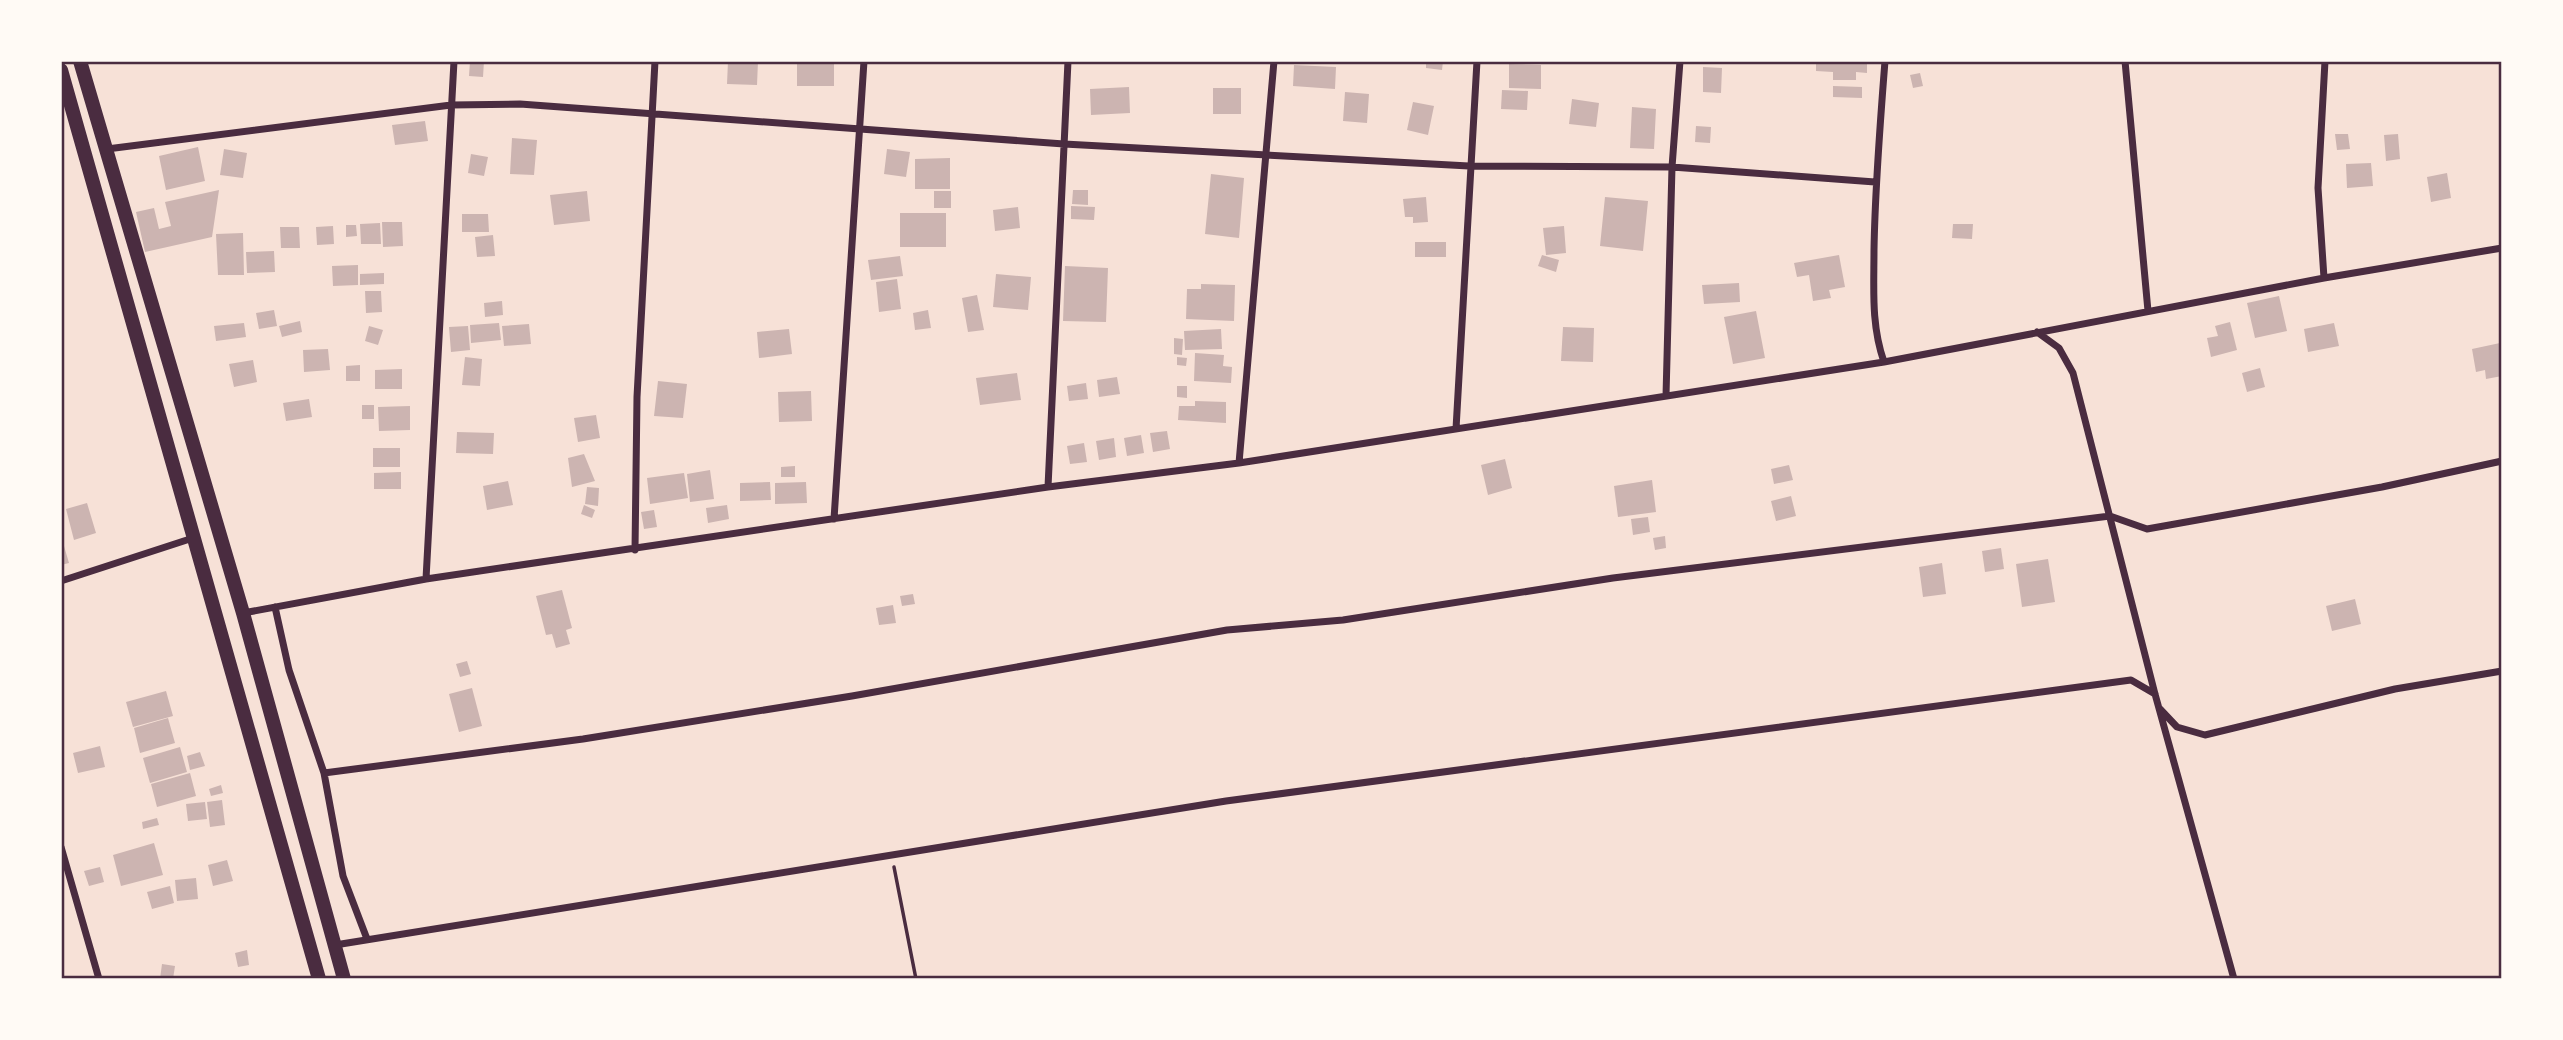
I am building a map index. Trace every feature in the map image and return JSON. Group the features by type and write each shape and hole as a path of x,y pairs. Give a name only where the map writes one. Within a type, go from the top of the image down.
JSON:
{"main road":[{"path":"80,61 243,613 344,979"},
{"path":"61,70 319,979"}],"street":[{"path":"426,579 454,61"},
{"path":"635,550 637,397 655,61"},
{"path":"834,519 864,61"},
{"path":"1048,487 1068,61"},
{"path":"1239,463 1273,61"},
{"path":"1456,429 1477,61"},
{"path":"1666,396 1672,167 1680,61"},
{"path":"1884,362 1876,340 1873,316 1875,182 1885,61"},
{"path":"2125,61 2148,311"},
{"path":"2324,278 2318,188 2325,61"},
{"path":"107,149 451,105 520,104 1064,145 1266,153 1469,166 1672,167 1875,182"},
{"path":"243,613 426,579 1048,487 1239,463 1884,362 2324,278 2502,248"},
{"path":"2038,332 2059,348 2073,373 2155,694 2234,979"},
{"path":"324,774 583,739 852,696 1227,630 1342,620 1613,578 2110,516 2147,529 2502,461"},
{"path":"61,581 193,538"},
{"path":"275,607 289,670 324,774 343,876 367,939"},
{"path":"2159,709 2177,727 2205,734 2395,689 2502,671"},
{"path":"334,945 1226,801 2131,680 2155,694"},
{"path":"61,847 99,979"}],"path":[{"path":"890,855 901,889 916,979"}],"building":[{"path":"470,61 484,61 483,77 469,76"},
{"path":"728,61 758,61 757,85 727,84"},
{"path":"797,61 834,61 834,86 797,86"},
{"path":"1426,61 1443,61 1442,70 1426,68"},
{"path":"1816,61 1867,61 1867,73 1856,72 1856,80 1833,80 1833,72 1816,71"},
{"path":"1509,64 1541,65 1541,89 1509,88"},
{"path":"1294,65 1336,67 1335,89 1293,86"},
{"path":"1703,67 1722,68 1721,93 1703,92"},
{"path":"1920,73 1923,86 1913,88 1910,75"},
{"path":"1833,86 1862,87 1862,98 1833,97"},
{"path":"1129,87 1130,113 1091,115 1090,89"},
{"path":"1213,88 1241,88 1241,114 1213,114"},
{"path":"1502,90 1528,91 1527,110 1501,109"},
{"path":"1345,92 1369,94 1367,123 1343,121"},
{"path":"1572,99 1599,103 1596,127 1569,124"},
{"path":"1413,102 1434,106 1428,135 1407,130"},
{"path":"1632,107 1656,109 1654,149 1630,148"},
{"path":"425,121 428,141 395,145 392,125"},
{"path":"1696,126 1711,127 1710,143 1695,142"},
{"path":"2335,134 2348,134 2350,149 2337,150"},
{"path":"2398,134 2400,159 2386,161 2384,135"},
{"path":"512,138 537,140 534,175 510,174"},
{"path":"198,147 205,181 166,190 159,156"},
{"path":"224,149 247,153 243,178 220,175"},
{"path":"887,149 910,152 906,177 884,174"},
{"path":"471,154 488,157 484,176 468,173"},
{"path":"950,158 950,189 915,189 915,159"},
{"path":"2371,163 2373,186 2347,188 2346,164"},
{"path":"2447,173 2451,198 2431,202 2427,177"},
{"path":"1211,174 1244,178 1239,238 1205,234"},
{"path":"219,190 212,237 145,252 136,212 154,208 159,229 171,226 165,202"},
{"path":"1073,190 1088,190 1088,205 1072,204"},
{"path":"587,191 590,221 554,225 550,195"},
{"path":"934,191 951,191 951,208 934,208"},
{"path":"1426,197 1428,222 1413,223 1413,217 1405,217 1403,199"},
{"path":"1605,197 1648,201 1643,251 1600,246"},
{"path":"1071,206 1095,207 1094,220 1071,219"},
{"path":"1018,207 1020,228 995,231 993,210"},
{"path":"900,213 946,213 946,247 900,247"},
{"path":"462,214 488,214 489,232 462,232"},
{"path":"382,222 402,222 403,246 383,247"},
{"path":"380,223 381,244 361,244 360,224"},
{"path":"1953,224 1973,224 1972,239 1952,238"},
{"path":"346,225 356,225 357,236 346,237"},
{"path":"333,226 334,244 317,245 316,227"},
{"path":"1564,226 1566,253 1546,255 1543,228"},
{"path":"280,227 299,227 300,248 281,248"},
{"path":"243,233 244,275 218,275 216,234"},
{"path":"493,235 495,256 477,257 475,237"},
{"path":"1415,242 1446,242 1446,257 1415,257"},
{"path":"274,251 275,272 247,273 246,252"},
{"path":"1542,255 1559,260 1556,272 1538,266"},
{"path":"1839,255 1845,287 1829,290 1831,298 1813,301 1809,275 1797,277 1794,263"},
{"path":"900,256 903,276 871,280 868,260"},
{"path":"358,265 358,285 333,286 332,266"},
{"path":"1065,266 1108,268 1106,322 1063,321"},
{"path":"384,273 384,284 360,285 360,274"},
{"path":"996,274 1031,277 1028,310 993,307"},
{"path":"897,279 901,309 879,312 876,282"},
{"path":"1739,283 1740,302 1704,304 1702,285"},
{"path":"1201,284 1235,285 1234,321 1186,319 1187,289 1201,289"},
{"path":"365,291 381,291 382,312 366,313"},
{"path":"977,295 984,330 968,332 962,298"},
{"path":"2279,296 2287,331 2255,338 2247,303"},
{"path":"502,301 503,315 485,317 484,303"},
{"path":"274,310 277,326 259,329 256,313"},
{"path":"928,310 931,328 915,330 913,313"},
{"path":"1756,311 1765,358 1733,364 1724,317"},
{"path":"300,321 302,332 282,337 279,326"},
{"path":"2230,322 2237,350 2211,357 2207,338 2218,336 2215,326"},
{"path":"244,323 246,337 216,341 214,326"},
{"path":"499,323 501,340 471,343 470,325"},
{"path":"2334,323 2339,346 2308,352 2304,329"},
{"path":"529,324 531,344 504,346 502,326"},
{"path":"369,326 383,330 378,345 365,341"},
{"path":"468,326 470,350 451,352 449,327"},
{"path":"1563,327 1594,328 1593,362 1561,361"},
{"path":"789,329 792,354 759,358 757,332"},
{"path":"1221,329 1222,349 1185,350 1184,331"},
{"path":"1174,338 1183,339 1182,355 1174,354"},
{"path":"2500,343 2502,376 2486,379 2485,370 2476,372 2472,349"},
{"path":"328,349 330,370 304,372 303,350"},
{"path":"1195,353 1224,355 1223,366 1232,367 1231,383 1194,381"},
{"path":"465,357 482,359 480,386 462,385"},
{"path":"1177,357 1187,358 1186,366 1177,365"},
{"path":"253,360 257,382 234,387 229,364"},
{"path":"360,365 360,381 346,381 346,366"},
{"path":"2260,368 2265,387 2247,392 2242,373"},
{"path":"402,369 402,389 375,389 375,370"},
{"path":"1017,373 1021,400 980,405 976,378"},
{"path":"1117,377 1120,394 1099,397 1097,380"},
{"path":"658,381 687,384 683,418 654,416"},
{"path":"1086,383 1088,399 1069,401 1067,386"},
{"path":"1177,386 1187,386 1187,398 1177,397"},
{"path":"811,391 812,421 779,422 778,392"},
{"path":"309,399 312,417 286,421 283,403"},
{"path":"1195,401 1226,402 1226,423 1178,420 1179,406 1195,406"},
{"path":"362,405 374,405 374,419 362,419"},
{"path":"410,406 410,430 379,431 378,407"},
{"path":"596,415 600,438 578,442 574,418"},
{"path":"1167,431 1170,449 1153,452 1150,433"},
{"path":"457,432 494,433 493,454 456,453"},
{"path":"1141,435 1144,453 1127,456 1124,438"},
{"path":"1114,438 1116,457 1099,460 1096,441"},
{"path":"1084,443 1087,462 1070,464 1067,446"},
{"path":"373,448 400,448 400,467 373,467"},
{"path":"584,454 595,481 572,487 568,458"},
{"path":"1505,459 1512,488 1488,495 1481,465"},
{"path":"1789,465 1793,480 1774,484 1771,469"},
{"path":"795,466 795,477 781,477 781,467"},
{"path":"710,470 714,499 690,502 687,474"},
{"path":"401,472 401,489 374,489 374,473"},
{"path":"684,473 688,498 650,504 647,478"},
{"path":"1652,480 1656,512 1618,517 1614,486"},
{"path":"508,481 513,505 487,510 483,486"},
{"path":"770,482 771,500 740,501 740,483"},
{"path":"806,482 807,503 775,504 775,483"},
{"path":"587,487 599,488 598,506 585,504"},
{"path":"1791,496 1796,516 1776,521 1771,501"},
{"path":"87,503 96,533 74,540 66,509"},
{"path":"584,505 595,510 592,518 581,514"},
{"path":"727,505 729,519 708,523 706,508"},
{"path":"654,510 657,527 644,529 641,512"},
{"path":"1648,517 1650,532 1633,535 1631,519"},
{"path":"1665,536 1666,548 1655,550 1653,538"},
{"path":"64,546 69,563 61,565 61,547"},
{"path":"2001,548 2004,569 1985,572 1982,551"},
{"path":"2048,559 2055,602 2022,607 2016,564"},
{"path":"1942,563 1946,594 1923,597 1919,567"},
{"path":"562,590 572,628 566,630 570,644 556,648 552,634 546,635 536,596"},
{"path":"913,594 915,604 902,606 900,596"},
{"path":"2355,599 2361,624 2332,631 2326,606"},
{"path":"893,605 896,623 879,625 876,608"},
{"path":"467,661 471,674 460,677 456,664"},
{"path":"472,688 482,726 459,732 449,694"},
{"path":"166,691 173,716 133,727 126,702"},
{"path":"168,718 175,743 140,753 134,728"},
{"path":"100,746 105,767 78,773 73,753"},
{"path":"180,747 187,772 150,783 143,758"},
{"path":"200,752 205,766 190,770 187,756"},
{"path":"190,773 196,796 157,807 151,784"},
{"path":"221,785 223,793 211,796 209,789"},
{"path":"222,800 225,825 210,827 207,802"},
{"path":"205,802 207,819 188,821 186,804"},
{"path":"157,818 159,825 143,829 142,822"},
{"path":"154,843 163,875 121,886 113,855"},
{"path":"227,860 233,881 213,886 208,865"},
{"path":"100,867 104,882 89,886 84,871"},
{"path":"196,878 198,899 177,901 175,880"},
{"path":"170,886 174,903 152,909 147,892"},
{"path":"247,950 249,965 238,967 235,953"},
{"path":"162,964 175,966 173,979 160,979"}]}
